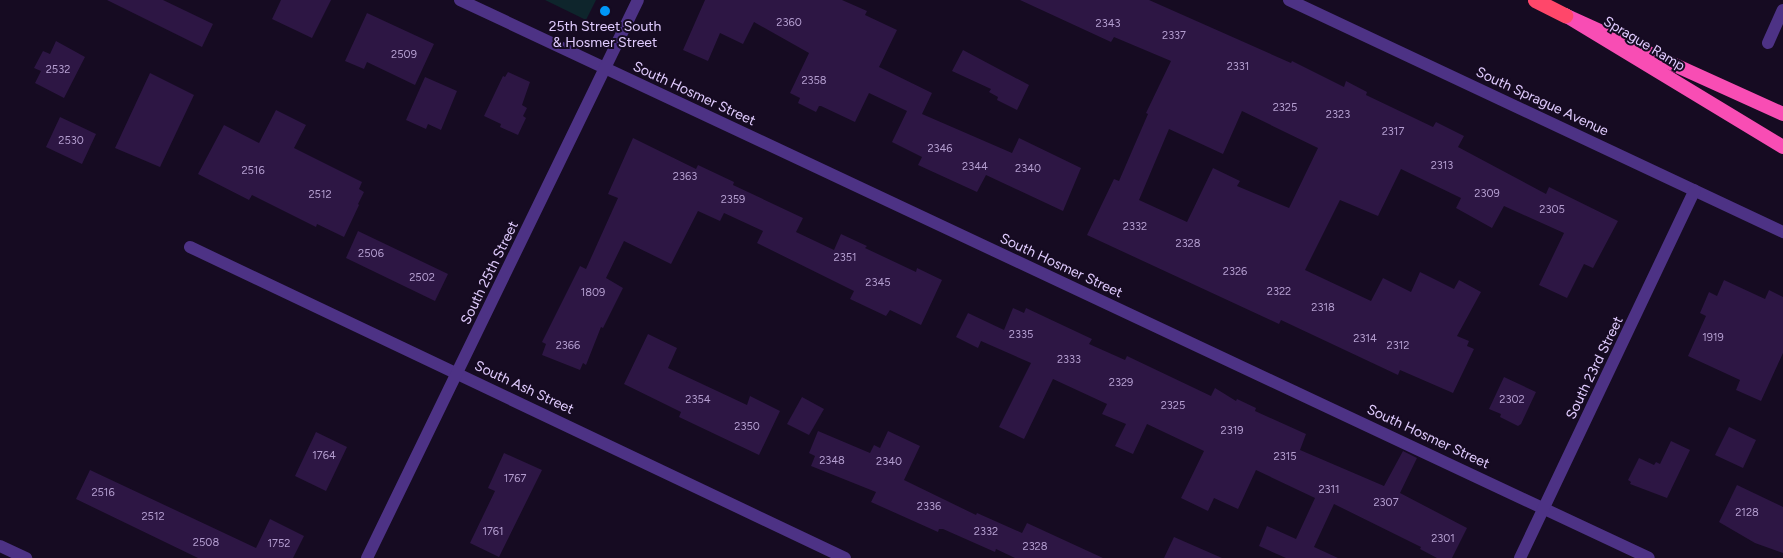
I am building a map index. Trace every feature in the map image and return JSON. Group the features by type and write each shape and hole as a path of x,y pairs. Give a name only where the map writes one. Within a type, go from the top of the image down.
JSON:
{"highway":[{"path":"1535,0 1565,15"},
{"name":"Sprague Ramp","path":"1565,15 1783,114"},
{"name":"Sprague Ramp","path":"1565,15 1783,147"}],"street":[{"name":"South Hosmer Street","path":"460,0 605,70 1649,558"},
{"name":"South 25th Street","path":"367,558 638,0"},
{"name":"South Sprague Avenue","path":"1289,0 1783,232"},
{"path":"1768,43 1783,10"},
{"name":"South 23rd Street","path":"1520,558 1695,190"},
{"name":"South Ash Street","path":"190,247 845,558"},
{"path":"0,546 26,558"}],"shaded area":[{"path":"545,0 596,0 586,20"}],"building":[{"path":"107,0 163,0 213,24 202,47"},
{"path":"281,0 331,0 312,38 272,19"},
{"path":"705,0 842,0 867,11 865,15 897,30 879,67 932,93 922,114 1012,153 1019,138 1081,168 1063,211 986,175 977,192 918,165 922,157 892,142 907,111 869,93 855,122 821,106 819,106 816,112 798,103 800,98 790,93 809,53 754,22 743,44 720,33 708,61 683,50"},
{"path":"1020,0 1149,0 1291,63 1292,61 1344,87 1346,81 1367,92 1366,95 1433,127 1436,122 1464,136 1458,147 1546,194 1549,187 1618,221 1593,268 1584,264 1567,298 1539,285 1564,233 1504,206 1492,228 1456,208 1461,198 1401,169 1378,216 1340,200 1305,270 1371,301 1383,278 1411,292 1420,272 1454,289 1459,280 1481,292 1457,336 1469,341 1467,346 1474,349 1453,393 1400,370 1398,375 1281,320 1279,324 1087,235 1114,179 1119,181 1148,114 1146,113 1171,61 1114,37 1111,42","holes":["1242,111 1318,148 1289,208 1237,186 1240,181 1213,168 1187,222 1139,200 1169,129 1223,154"]},
{"path":"367,13 434,44 415,85 367,62 364,69 345,61"},
{"path":"56,41 85,57 64,98 35,83 41,71 34,68 43,51 50,54"},
{"path":"963,50 1029,85 1017,110 997,100 998,97 989,92 991,89 952,71"},
{"path":"508,72 530,82 522,105 527,108 523,116 526,118 518,135 500,127 501,124 484,116 503,76 505,77"},
{"path":"150,73 194,95 160,167 115,148"},
{"path":"425,77 457,91 441,130 428,124 426,129 406,120"},
{"path":"276,110 306,125 294,148 362,182 359,189 364,192 344,237 317,224 316,227 252,195 249,200 198,174 224,125 259,143"},
{"path":"60,117 96,134 82,164 46,147"},
{"path":"633,138 696,169 698,165 734,182 733,185 803,218 796,232 834,250 841,234 867,246 865,248 916,272 917,268 942,280 921,325 890,310 886,316 850,299 854,291 757,243 763,231 724,213 720,221 698,211 671,264 624,241 606,278 623,288 603,328 601,327 586,365 583,363 580,370 542,355 546,344 542,342 580,266 586,269 618,198 608,194"},
{"path":"358,231 448,274 435,301 346,258"},
{"path":"1724,280 1765,299 1769,290 1783,297 1783,353 1761,401 1736,390 1740,380 1688,356 1706,316 1700,313 1709,292 1717,296"},
{"path":"1013,308 1024,313 1026,308 1092,339 1089,344 1125,360 1127,356 1211,396 1215,388 1236,401 1237,399 1256,408 1255,411 1306,434 1300,450 1384,486 1403,451 1417,458 1400,493 1467,528 1452,558 1437,558 1420,549 1421,547 1334,504 1314,547 1338,558 1286,558 1259,546 1267,526 1296,539 1315,498 1256,470 1238,509 1214,498 1208,511 1181,498 1204,451 1147,424 1133,454 1115,446 1126,424 1102,414 1107,404 1053,379 1024,439 999,427 1031,363 981,341 978,348 956,337 968,313 1004,330"},
{"path":"648,334 677,348 668,368 747,405 750,396 780,411 759,455 679,417 681,412 624,384"},
{"path":"1504,377 1536,392 1521,424 1518,426 1500,417 1501,414 1489,409"},
{"path":"802,397 824,409 809,435 787,424"},
{"path":"1729,427 1756,440 1743,468 1715,455"},
{"path":"818,431 870,453 874,445 880,448 888,431 920,446 904,480 976,515 977,513 1022,533 1027,523 1103,558 1015,558 996,549 995,552 943,529 939,529 938,532 871,502 876,492 811,466 815,456 809,453"},
{"path":"316,432 347,447 326,491 295,476"},
{"path":"1671,441 1690,450 1667,498 1630,484 1631,482 1628,480 1639,458 1654,465 1656,462 1660,464"},
{"path":"504,453 542,470 499,557 470,543 495,491 488,488"},
{"path":"90,470 256,548 270,519 304,536 293,558 198,558 76,499"},
{"path":"1737,485 1783,507 1783,553 1755,543 1719,522"},
{"path":"1174,537 1222,558 1164,558"}],"place":[{"name":"25th Street South & Hosmer Street","path":"605,11"}]}
